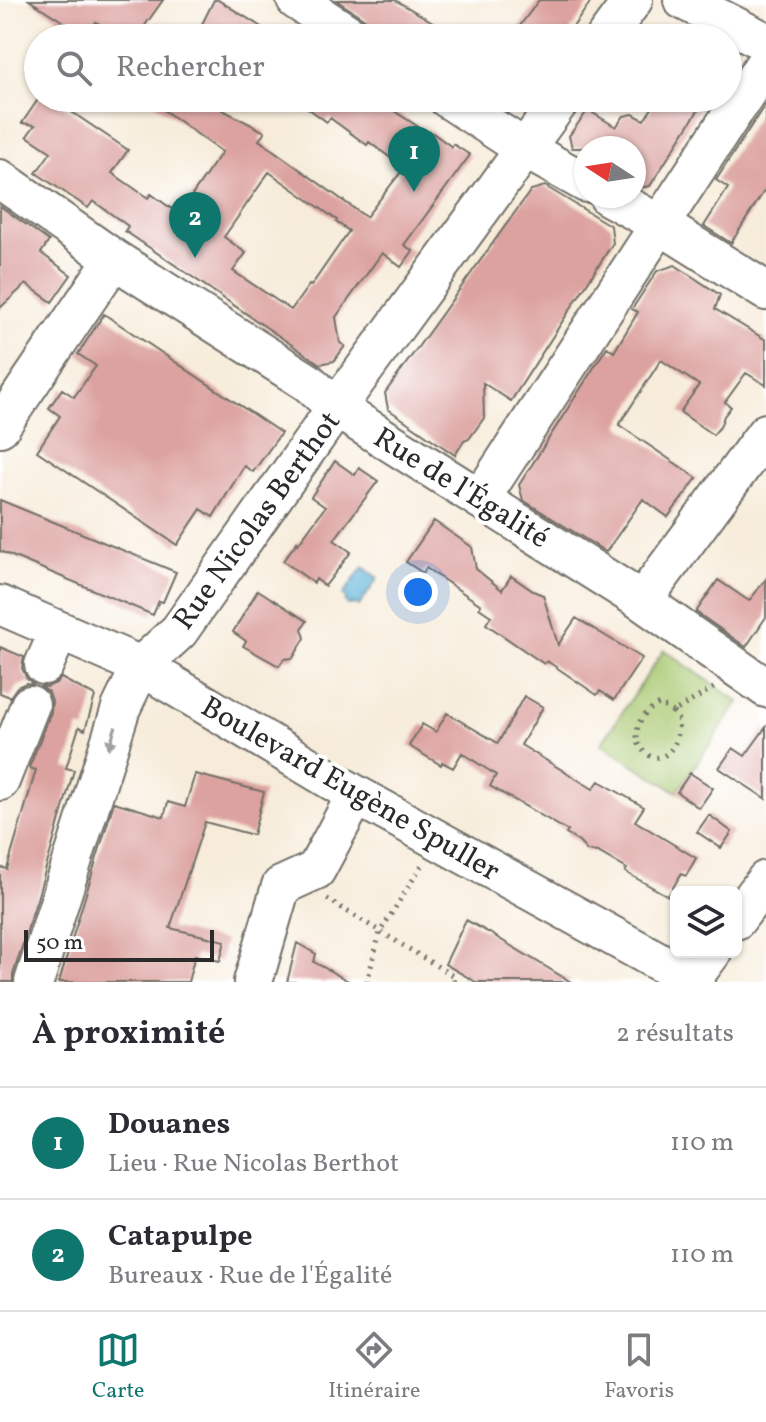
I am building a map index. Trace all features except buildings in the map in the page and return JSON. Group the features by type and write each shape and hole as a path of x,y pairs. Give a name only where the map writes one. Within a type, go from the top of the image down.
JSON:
{"street":[{"path":"296,0 333,24"},
{"path":"615,24 633,0"},
{"path":"683,0 730,24"},
{"path":"742,30 766,42"},
{"path":"742,98 766,62"},
{"path":"468,112 574,176"},
{"name":"Rue Nicolas Berthot","path":"34,982 121,708 141,666 179,631 336,408 552,112"},
{"path":"481,498 733,112"},
{"name":"Rue de l'Égalité","path":"0,179 114,259 309,383 336,408 642,601 766,688"},
{"path":"630,208 766,291"},
{"path":"0,427 114,259"},
{"path":"642,601 766,433"},
{"name":"Boulevard Eugène Spuller","path":"0,605 141,666 356,795 438,840 700,971"},
{"path":"44,665 59,631"},
{"path":"0,781 30,705"},
{"path":"253,982 281,886 316,870 356,795"},
{"path":"742,912 766,880"}],"path":[{"path":"673,712 713,690 733,664"},
{"path":"656,705 664,705 673,712 679,721 674,745 665,755 651,757 643,752 636,741 636,731 656,705"},
{"path":"367,982 380,932 438,840"},
{"path":"295,879 455,977 453,982"}],"green space":[{"path":"664,650 739,702 677,792 601,744"}],"water":[{"path":"363,567 378,578 359,606 348,605 343,595"}],"place":[{"name":"Douanes","path":"414,192"},
{"name":"Catapulpe","path":"195,258"}]}
